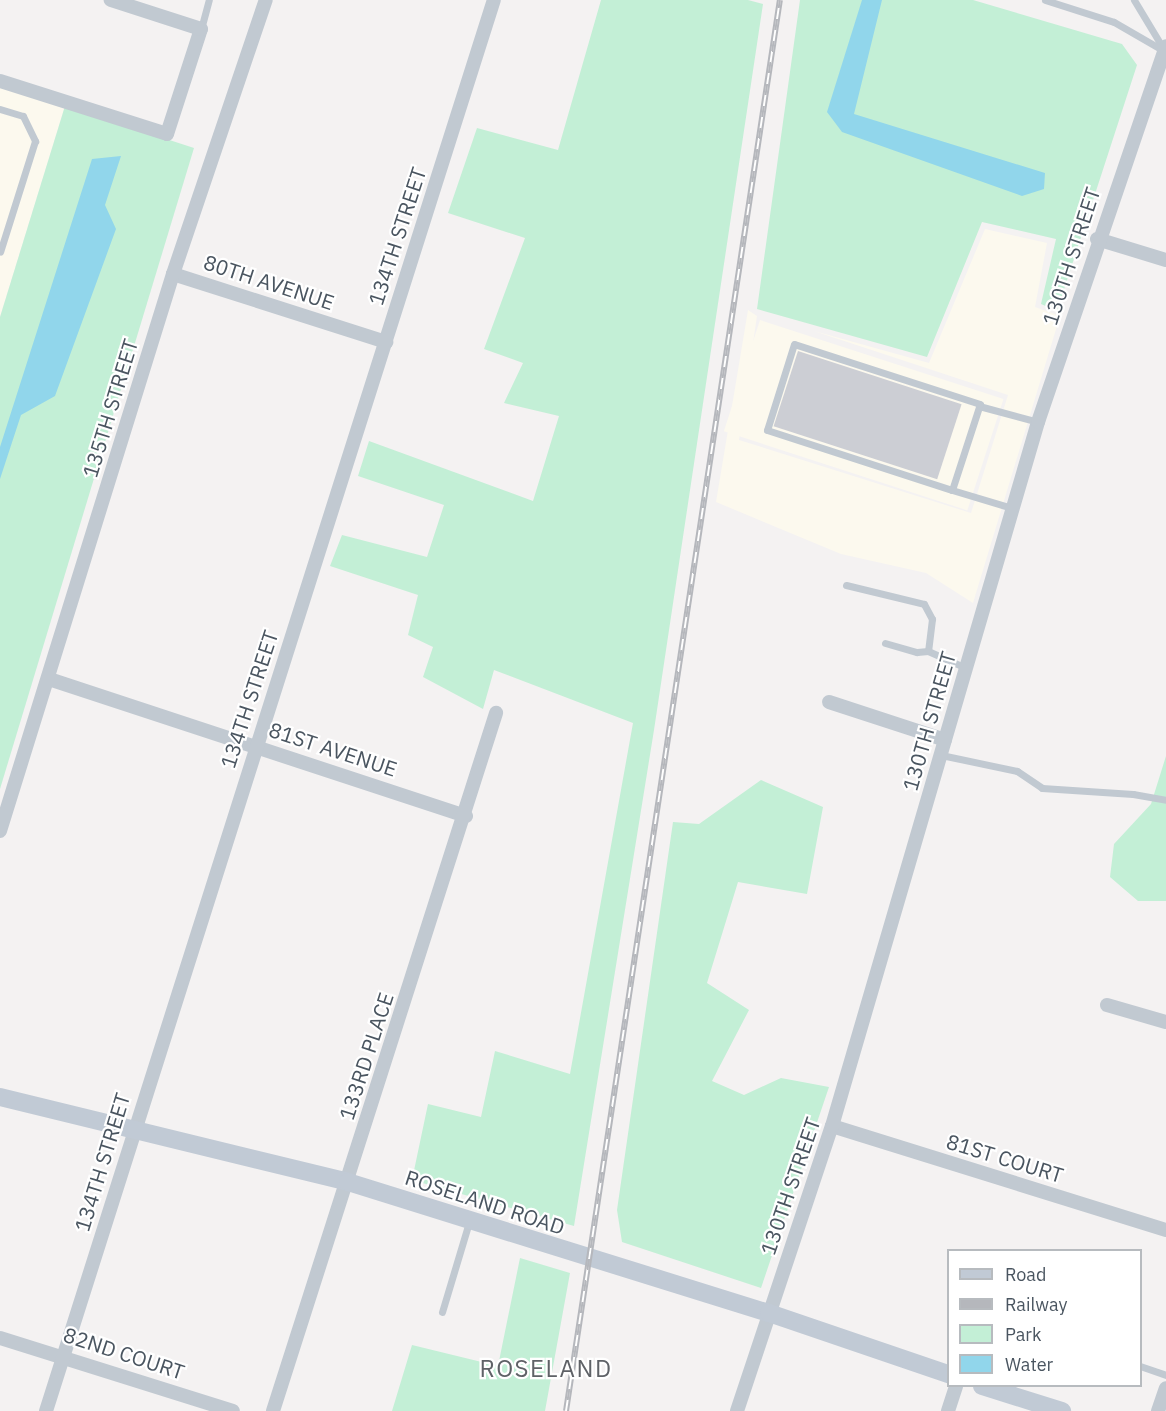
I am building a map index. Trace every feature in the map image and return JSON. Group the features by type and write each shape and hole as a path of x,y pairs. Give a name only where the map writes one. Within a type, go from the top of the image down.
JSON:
{"main road":[{"name":"ROSELAND ROAD","path":"0,1097 348,1182 769,1313 947,1374"},
{"path":"985,1387 1062,1411"}],"street":[{"path":"0,81 167,134 201,29 111,0"},
{"name":"135TH STREET","path":"0,831 173,274 266,0"},
{"name":"134TH STREET","path":"46,1411 494,0"},
{"name":"130TH STREET","path":"737,1411 832,1126 1038,422 1097,239 1165,48"},
{"path":"1097,239 1166,260"},
{"name":"80TH AVENUE","path":"173,274 386,342"},
{"name":"81ST AVENUE","path":"49,679 466,816"},
{"path":"830,702 945,740"},
{"name":"133RD PLACE","path":"273,1411 466,816 496,713"},
{"path":"1107,1005 1166,1022"},
{"name":"81ST COURT","path":"832,1126 1166,1230"},
{"name":"82ND COURT","path":"0,1338 64,1355 233,1411"},
{"path":"948,1411 956,1387"},
{"path":"1158,1411 1166,1388"}],"lane":[{"path":"201,29 209,0"},
{"path":"1045,0 1114,22 1165,48"},
{"path":"1134,0 1165,48"},
{"path":"0,109 23,116 35,141 0,252"},
{"path":"1013,508 767,430 794,344 979,406 1038,422"},
{"path":"952,490 979,406"},
{"path":"846,585 924,604 932,619 928,651"},
{"path":"885,643 917,652 928,651 966,668"},
{"path":"941,755 1017,771 1042,788 1124,793 1166,800"},
{"path":"442,1312 470,1220"},
{"path":"1142,1367 1166,1375"}],"shaded area":[{"path":"0,85 65,106 0,317"},
{"path":"985,229 1047,243 1035,307 1060,316 973,603 926,573 841,554 716,502 748,310 757,316 739,440 971,513 1008,395 814,331 929,363"},
{"path":"760,320 1003,399 967,510 724,431"}],"green space":[{"path":"601,0 748,0 763,4 654,730 574,1226 412,1180 428,1104 481,1117 495,1051 570,1074 633,723 494,670 483,709 423,677 433,647 408,635 418,595 330,566 342,535 427,557 444,505 358,476 369,441 533,501 559,416 504,403 523,363 484,349 525,238 448,213 477,128 558,150"},
{"path":"800,0 973,0 1122,44 1137,65 1057,311 1041,304 1056,239 982,222 927,357 757,309"},
{"path":"65,106 194,148 0,789 0,317"},
{"path":"1166,756 1166,901 1138,901 1110,877 1114,844 1151,804"},
{"path":"761,780 823,807 807,894 738,882 707,983 749,1010 712,1081 744,1095 781,1078 829,1087 761,1288 622,1242 617,1210 673,822 699,824"},
{"path":"520,1258 570,1273 545,1411 392,1411 412,1345 498,1366"}],"water":[{"path":"862,0 882,0 854,114 1045,173 1044,189 1022,196 842,132 827,112"},
{"path":"121,156 105,205 116,229 55,396 21,415 0,479 0,447 92,159"}],"building":[{"path":"798,351 962,404 937,479 774,426"}],"railway":[{"path":"566,1411 780,0"}],"district":[{"name":"ROSELAND","path":"546,1369"}]}
